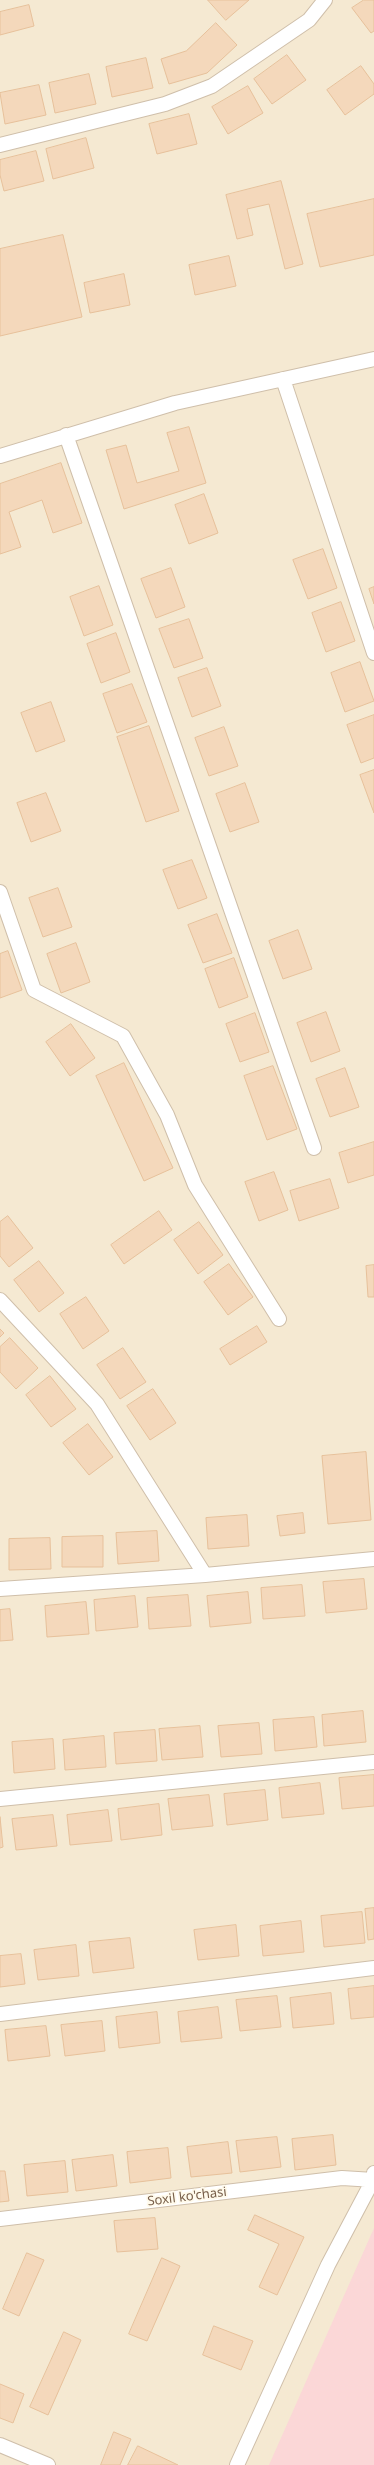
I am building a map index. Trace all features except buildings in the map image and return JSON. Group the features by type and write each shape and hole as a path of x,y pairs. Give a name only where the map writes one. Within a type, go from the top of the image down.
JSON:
{"street":[{"path":"0,145 165,104 212,86 309,20 325,0"},
{"path":"0,456 175,403 374,359"},
{"path":"283,379 374,653"},
{"path":"66,435 314,1148"},
{"path":"0,892 34,990 123,1036 167,1115 195,1185 278,1320"},
{"path":"0,1300 97,1404 205,1575"},
{"path":"0,1589 205,1575 374,1558"},
{"path":"0,1800 374,1762"},
{"path":"0,2014 374,1968"},
{"name":"Soxil ko'chasi","path":"0,2219 342,2178 374,2178"},
{"path":"237,2465 328,2265 374,2178"},
{"path":"0,2445 48,2465"}],"shaded area":[{"path":"0,0 374,0 374,2465 0,2465"},
{"path":"374,2228 374,2465 269,2465"}]}
